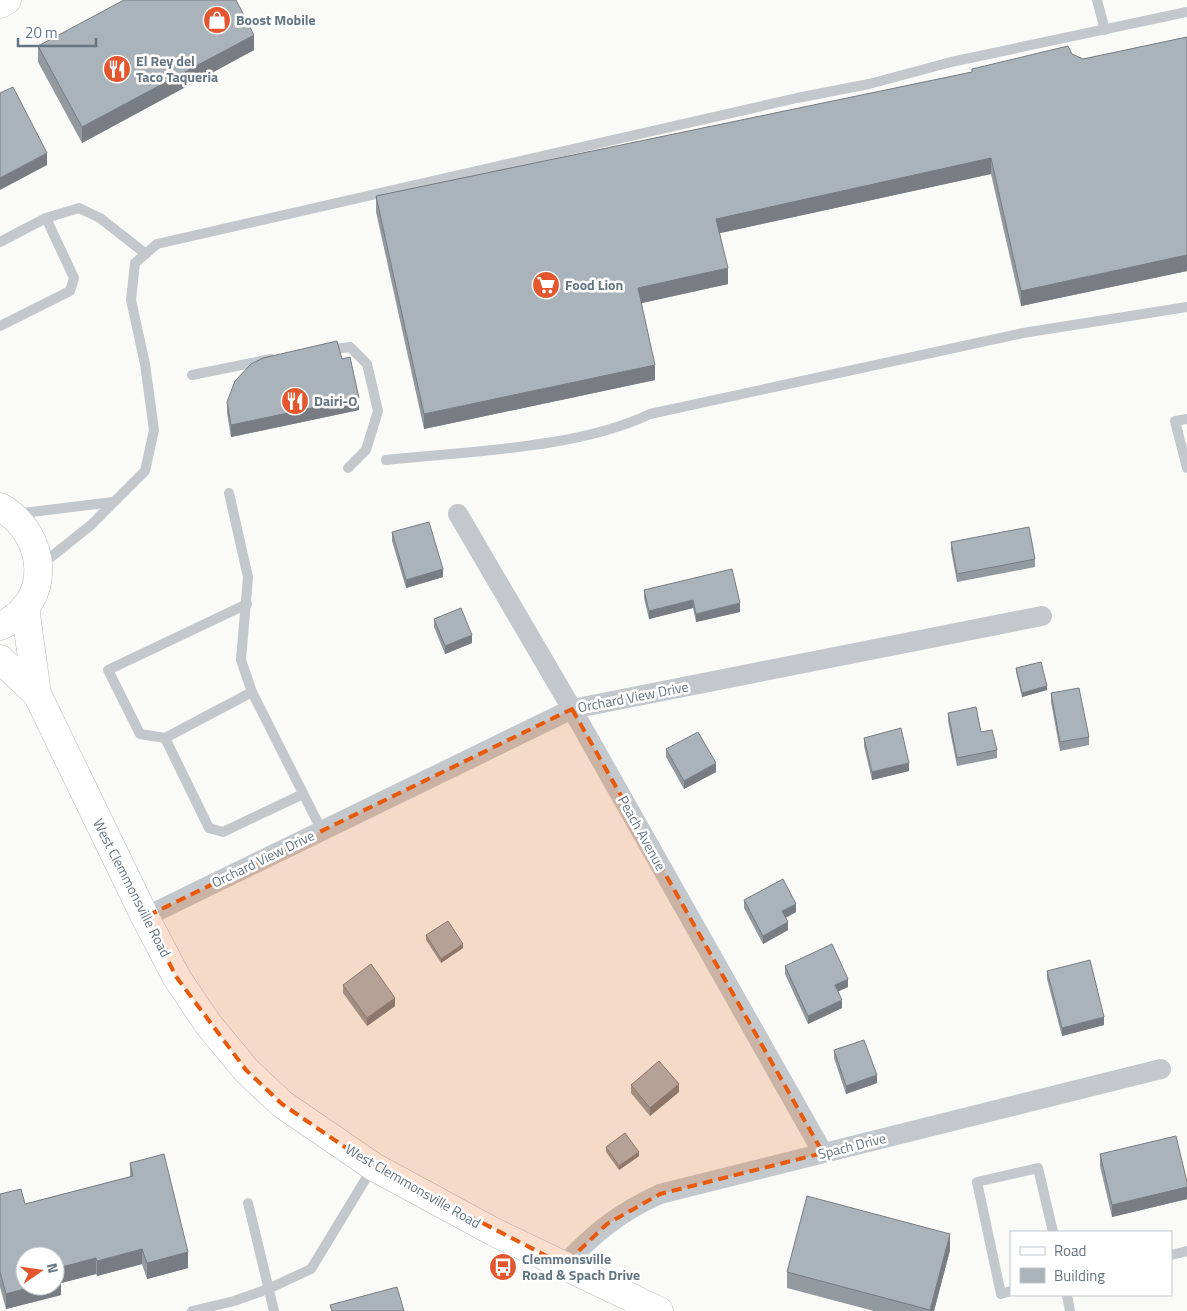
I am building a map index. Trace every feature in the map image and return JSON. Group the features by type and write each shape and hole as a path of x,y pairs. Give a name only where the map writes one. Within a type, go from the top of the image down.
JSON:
{"main road":[{"path":"0,4 7,0"},
{"path":"0,626 15,618 25,608 32,595 39,568 33,540 24,526 6,511"},
{"name":"West Clemmonsville Road","path":"25,608 37,694 145,917 178,978 208,1024 246,1070 282,1104 374,1167 494,1232 659,1311"},
{"name":"West Clemmonsville Road","path":"0,659 37,694"}],"street":[{"name":"Peach Avenue","path":"458,514 572,709 823,1153"},
{"name":"Orchard View Drive","path":"145,917 572,709 1042,616"},
{"name":"Spach Drive","path":"564,1265 586,1241 607,1224 631,1207 660,1194 1161,1069"}],"lane":[{"path":"1097,0 1105,30"},
{"path":"39,568 91,526 145,471 154,430 145,364 131,300 135,263 157,244 797,98 869,84 951,62 1187,12"},
{"path":"0,242 46,218 79,208 100,218 146,254"},
{"path":"0,326 70,291 74,278 46,218"},
{"path":"386,460 576,438 613,428 650,414 1023,333 1187,307"},
{"path":"314,352 350,347 367,364 378,411 366,450 348,468"},
{"path":"192,375 241,363 278,358"},
{"path":"1187,419 1175,422 1187,468"},
{"path":"230,493 248,577 241,660 252,692 322,831"},
{"path":"6,511 113,502"},
{"path":"247,604 108,670 140,734 165,738 252,692"},
{"path":"165,738 209,828 223,832 303,794"},
{"path":"192,1311 234,1301 268,1289 311,1269 374,1167"},
{"path":"1010,1292 1001,1294 977,1182 1038,1168 1053,1231"},
{"path":"248,1203 274,1311"},
{"path":"1172,1255 1187,1251"},
{"path":"1067,1296 1070,1311"}],"highlighted area":[{"path":"572,709 823,1153 660,1194 607,1224 564,1265 374,1167 282,1104 246,1070 177,978 145,917"}],"building":[{"path":"124,0 236,0 254,35 82,127 38,46"},
{"path":"1187,37 1187,255 1021,291 991,158 716,219 728,268 638,288 655,365 424,414 376,196 972,72 972,69 1068,46 1072,54 1083,59"},
{"path":"13,87 47,153 0,178 0,93"},
{"name":"Dairi-O","path":"337,341 342,359 350,357 359,398 231,425 227,402 235,381 251,364 263,358"},
{"path":"429,522 443,569 406,580 392,532"},
{"path":"1029,527 1035,559 957,574 951,542"},
{"path":"732,569 740,603 696,614 693,600 649,611 644,590"},
{"path":"461,608 472,635 445,646 434,619"},
{"path":"1041,662 1047,686 1022,693 1016,668"},
{"path":"1079,688 1089,737 1060,742 1051,693"},
{"path":"976,707 981,732 992,730 997,750 957,758 948,713"},
{"path":"901,728 909,763 872,772 864,738"},
{"path":"698,732 716,763 684,781 666,749"},
{"path":"783,879 796,904 782,911 788,922 763,936 744,900"},
{"path":"448,921 463,944 441,959 426,935"},
{"path":"832,944 848,979 835,985 842,1000 808,1016 785,966"},
{"path":"1090,960 1104,1017 1062,1028 1047,971"},
{"path":"371,964 395,998 367,1018 343,985"},
{"path":"864,1040 877,1075 846,1086 834,1050"},
{"path":"659,1061 679,1084 650,1108 631,1085"},
{"path":"625,1133 639,1152 619,1166 606,1147"},
{"path":"1176,1136 1187,1187 1112,1205 1100,1154"},
{"path":"164,1154 188,1252 147,1263 142,1249 97,1261 96,1258 65,1266 65,1246 15,1246 15,1292 6,1294 0,1272 0,1194 21,1189 25,1204 133,1176 130,1163"},
{"path":"807,1196 950,1234 930,1310 787,1272"},
{"path":"397,1287 404,1311 332,1311 330,1305"}],"place":[{"name":"Boost Mobile","path":"217,20"},
{"name":"El Rey del Taco Taqueria","path":"117,69"},
{"name":"Food Lion","path":"546,285"},
{"name":"Dairi-O","path":"295,401"},
{"name":"Clemmonsville Road & Spach Drive","path":"503,1267"}]}
